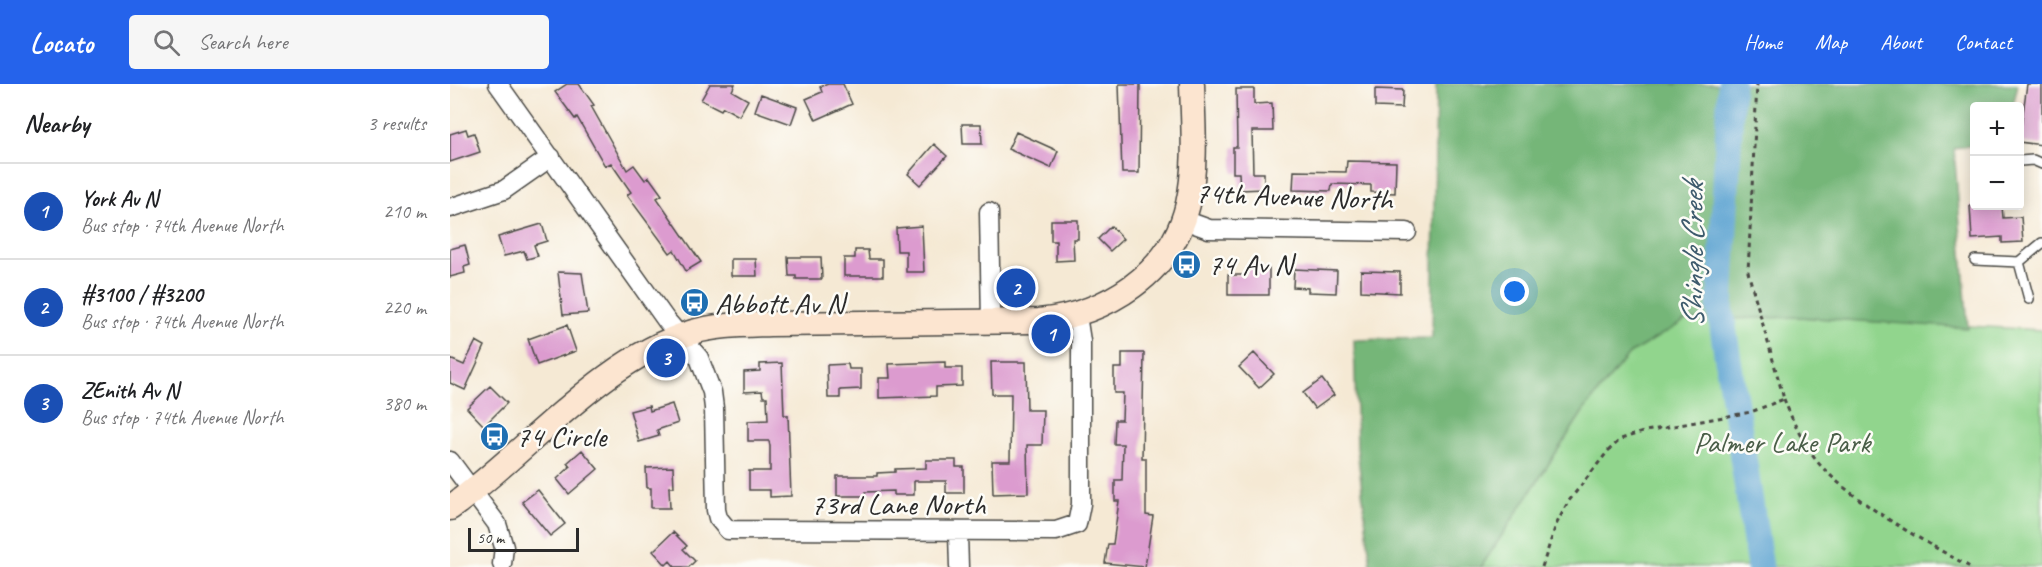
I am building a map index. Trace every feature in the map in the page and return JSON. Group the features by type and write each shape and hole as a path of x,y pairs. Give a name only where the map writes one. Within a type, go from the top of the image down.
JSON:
{"street":[{"path":"498,84 666,320 681,337"},
{"path":"1184,220 1193,163 1192,84"},
{"path":"450,208 504,190 551,158"},
{"path":"989,212 991,322"},
{"name":"74th Avenue North","path":"450,508 474,491 600,382 646,352 681,337 708,329 748,324 1039,321 1077,315 1107,303 1138,283 1167,250 1184,220 1209,229 1407,232"},
{"name":"73rd Lane North","path":"681,337 699,358 712,392 716,510 721,523 728,530 958,533 1056,531 1077,524 1081,504 1081,340 1077,315"},
{"path":"450,461 474,491 501,533 504,547 502,564"},
{"path":"958,533 959,567"}],"lane":[{"path":"2024,161 2033,160 2042,164"},
{"path":"1975,260 2019,262 2042,243"},
{"path":"2019,262 2030,299"}],"path":[{"path":"1757,84 1748,273 1784,399 1801,435 1822,467 1912,534 1970,567"},
{"path":"1542,567 1562,512 1614,445 1634,434 1750,412 1784,399"}],"green space":[{"path":"1436,84 2018,84 2014,102 1970,102 1970,146 1954,148 1968,328 1799,317 1686,320 1629,354 1584,410 1481,567 1371,567 1357,448 1354,340 1432,338"},
{"name":"Palmer Lake Park","path":"1799,317 2042,330 2042,567 1481,567 1584,410 1629,354 1686,320"}],"building":[{"path":"567,84 579,84 594,105 591,106 627,170 634,165 645,180 649,177 662,195 657,198 701,262 686,271 674,250 670,253 627,195 631,192 611,163 605,166 577,117 575,119 555,92"},
{"path":"710,84 735,84 732,91 748,100 739,116 723,107 721,110 701,100"},
{"path":"828,84 843,84 852,104 816,120 806,99 822,92 820,87"},
{"path":"1119,84 1140,84 1139,173 1122,173"},
{"path":"2027,84 2042,84 2042,145 2024,143 2024,106"},
{"path":"1236,89 1254,89 1254,104 1272,103 1273,131 1252,131 1253,173 1264,173 1264,189 1240,190 1239,173 1233,173 1233,147 1237,147"},
{"path":"1375,89 1403,90 1402,108 1375,107"},
{"path":"761,94 797,107 791,124 755,111"},
{"path":"962,124 981,124 982,144 963,144"},
{"path":"466,129 468,135 474,133 480,152 450,162 450,134"},
{"path":"1016,132 1058,151 1051,168 1008,149"},
{"path":"934,144 947,156 920,185 908,174"},
{"path":"1347,161 1396,162 1395,193 1371,192 1371,185 1332,184 1331,191 1293,190 1294,171 1346,172"},
{"path":"1970,210 2002,210 2003,218 2021,217 2023,242 2002,243 2002,237 1972,239"},
{"path":"1051,220 1078,220 1078,239 1073,239 1074,260 1056,261 1056,241 1051,241"},
{"path":"542,224 547,241 534,245 538,256 527,259 524,251 504,256 498,237"},
{"path":"922,226 924,272 906,272 906,251 897,251 896,228"},
{"path":"1111,226 1123,239 1110,251 1098,239"},
{"path":"465,245 470,265 464,267 465,273 450,277 450,249"},
{"path":"855,250 868,250 869,259 883,259 883,276 844,276 844,258 855,258"},
{"path":"788,257 821,257 822,279 796,279 796,276 789,276"},
{"path":"731,259 756,259 757,276 731,276"},
{"path":"1247,269 1269,269 1269,295 1228,295 1228,275 1247,275"},
{"path":"1294,269 1337,271 1336,293 1308,292 1308,288 1293,287"},
{"path":"1361,271 1400,272 1400,293 1361,291"},
{"path":"558,272 582,273 588,313 563,315"},
{"path":"567,325 576,351 537,365 528,339"},
{"path":"476,341 485,346 465,390 450,383 450,359 464,365"},
{"path":"1122,353 1144,353 1142,458 1146,458 1146,515 1153,516 1145,567 1105,563 1108,544 1113,544 1119,501 1115,501 1115,480 1122,480 1123,444 1114,444 1115,420 1122,420 1123,393 1114,393 1114,368 1122,368"},
{"path":"1254,353 1274,374 1259,388 1239,367"},
{"path":"945,362 945,368 962,368 962,386 936,387 936,396 879,398 879,378 890,378 889,364"},
{"path":"991,362 1026,362 1027,410 1043,410 1042,445 1027,445 1028,493 993,494 992,461 1010,461 1011,394 992,394"},
{"path":"782,363 784,415 788,415 791,496 770,497 770,490 749,490 749,471 770,471 770,446 769,441 748,441 748,421 768,420 767,397 763,397 762,391 744,392 744,372 760,371 760,364"},
{"path":"848,364 849,369 861,369 861,389 840,390 840,398 828,398 827,365"},
{"path":"1322,379 1334,395 1315,409 1303,393"},
{"path":"490,386 507,403 484,426 467,408"},
{"path":"672,404 678,423 657,430 659,436 639,442 630,411 649,406 650,411"},
{"path":"582,450 598,469 569,494 557,479 570,467 567,463"},
{"path":"926,460 956,460 956,467 964,467 964,493 946,493 946,481 914,481 914,495 894,495 894,491 865,492 865,496 837,496 837,476 877,476 877,473 895,472 895,469 926,468"},
{"path":"673,467 674,487 669,487 670,508 651,508 651,488 647,488 646,468"},
{"path":"538,490 565,524 550,536 522,502"},
{"path":"673,532 687,546 683,549 695,561 689,567 675,567 670,561 666,565 653,551"}],"waterway":[{"name":"Shingle Creek","path":"1731,84 1720,308 1760,567"}],"place":[{"name":"74 Av N","path":"1187,264"},
{"name":"#3100 / #3200","path":"1016,288"},
{"name":"Abbott Av N","path":"694,303"},
{"name":"York Av N","path":"1051,334"},
{"name":"ZEnith Av N","path":"666,358"},
{"name":"74 Circle","path":"495,436"}]}
